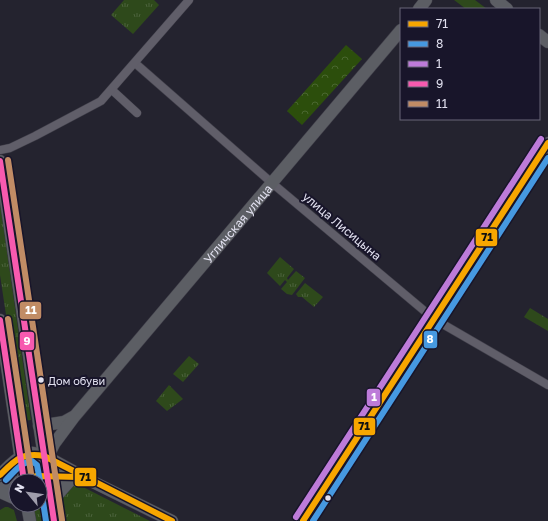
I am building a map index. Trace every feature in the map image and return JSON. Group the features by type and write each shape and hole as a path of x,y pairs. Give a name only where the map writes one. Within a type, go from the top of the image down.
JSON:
{"main road":[{"path":"420,8 426,0"},
{"path":"496,0 507,8"},
{"name":"Угличская улица","path":"0,491 33,467 400,31"},
{"path":"540,36 548,42"},
{"path":"303,521 548,144"},
{"path":"0,161 39,426 33,467"},
{"path":"0,320 33,467 51,502 54,521"},
{"path":"39,426 64,422 74,417"},
{"path":"33,467 71,472 172,521"},
{"path":"33,467 71,472"},
{"name":"Угличская улица","path":"0,474 33,467"},
{"path":"51,502 71,472"}],"street":[{"path":"0,150 10,148 98,104 135,64 189,0"},
{"name":"улица Лисицына","path":"135,64 272,183 434,319 548,385"},
{"path":"112,90 138,113"}],"green space":[{"path":"124,0 154,0 159,5 133,34 111,15"},
{"path":"454,0 475,0 486,8 465,8"},
{"path":"346,45 362,59 302,125 287,111"},
{"path":"0,202 31,420 22,421 0,275"},
{"path":"280,257 294,269 287,278 288,280 296,271 305,278 292,295 287,294 281,289 287,282 285,280 280,286 267,273"},
{"path":"305,283 323,297 314,307 302,297 298,297 296,294"},
{"path":"530,308 548,319 548,331 524,317"},
{"path":"189,356 199,364 183,382 173,374"},
{"path":"169,385 183,399 167,411 156,401"},
{"path":"72,484 83,487 150,521 58,521 56,507 60,492"},
{"path":"8,507 8,513 15,513 17,521 0,521 0,510"},
{"path":"33,513 48,513 49,521 34,521"}],"transit line":[{"name":"1","path":"296,517 541,139"},
{"name":"71","path":"303,521 548,143"},
{"name":"8","path":"313,521 548,158"},
{"name":"11","path":"8,160 62,520"},
{"name":"9","path":"0,161 54,521"},
{"name":"11","path":"8,319 31,473"},
{"name":"9","path":"0,320 23,473"},
{"name":"71","path":"0,475 19,458 30,455 44,456 172,521"},
{"name":"8","path":"12,473 24,463 32,461 37,465 38,473"},
{"name":"71","path":"48,476 78,477"},
{"name":"8","path":"45,513 46,521"}],"place":[{"name":"Дом обуви","path":"41,380"}]}
